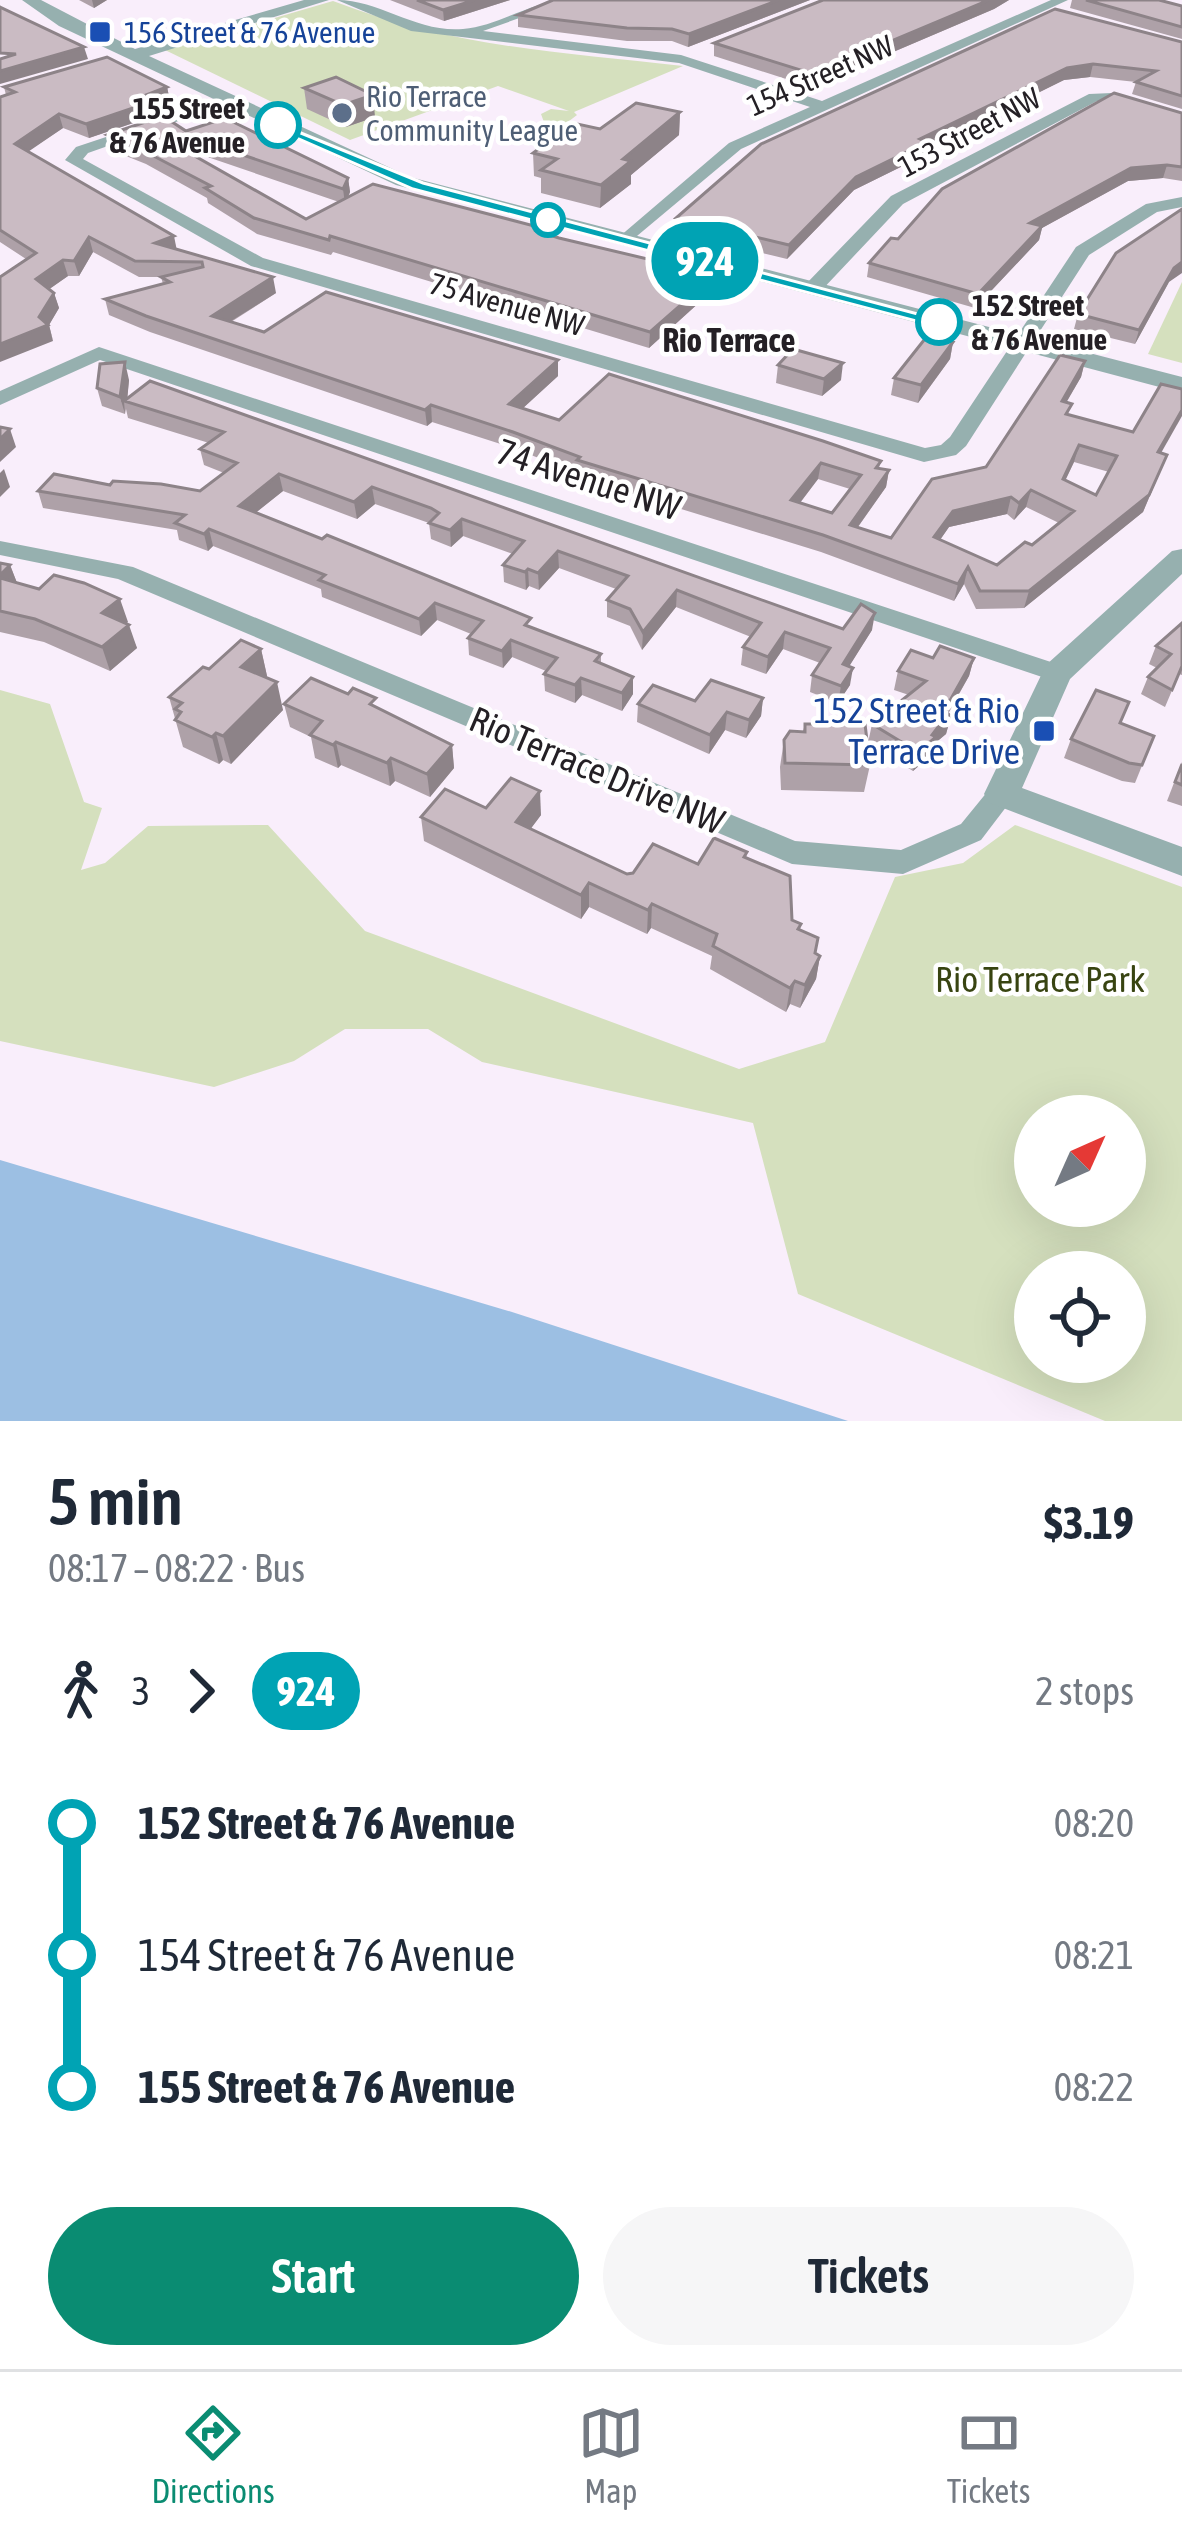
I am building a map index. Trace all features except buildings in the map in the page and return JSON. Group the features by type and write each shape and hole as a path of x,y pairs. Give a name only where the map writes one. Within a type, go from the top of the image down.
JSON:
{"street":[{"path":"31,0 123,58 228,100 403,181 1182,385"},
{"path":"123,58 321,0"},
{"path":"343,0 411,27 681,59 824,107"},
{"path":"458,35 564,0"},
{"name":"154 Street NW","path":"625,241 727,152 1042,9 1062,7"},
{"path":"681,59 703,50"},
{"name":"153 Street NW","path":"812,289 897,200 1094,97 1112,97 1182,119"},
{"name":"75 Avenue NW","path":"228,100 82,150 74,160 257,262 916,454 943,452 958,441 1022,343"},
{"path":"1022,343 1082,250 1152,208 1177,202"},
{"name":"74 Avenue NW","path":"0,399 99,353 1057,673"},
{"name":"Rio Terrace Drive NW","path":"0,548 124,572 792,852 903,862 971,832 1002,794"},
{"path":"1182,558 1057,673 1002,794 1182,862"}],"green space":[{"path":"333,1 463,38 683,66 574,112 577,115 560,128 545,125 541,114 551,109 569,111 498,86 350,140 165,50"},
{"path":"1182,282 1182,363 1148,354"},
{"name":"Rio Terrace Park","path":"0,690 50,704 84,802 102,808 81,870 105,863 148,826 268,825 365,931 739,1069 825,1042 895,877 963,863 1015,825 1182,887 1182,1421 1105,1421 798,1294 753,1123 482,1062 428,1029 345,1029 294,1061 214,1087 0,1041"}],"water":[{"path":"0,1160 512,1312 848,1421 0,1421"}],"bus line":[{"name":"924","path":"278,125 418,186 939,322"}],"place":[{"name":"156 Street & 76 Avenue","path":"100,32"},
{"name":"Rio Terrace Community League","path":"342,113"},
{"name":"155 Street & 76 Avenue","path":"278,125"},
{"name":"152 Street & 76 Avenue","path":"939,322"},
{"name":"152 Street & Rio Terrace Drive","path":"1044,731"}],"district":[{"name":"Rio Terrace","path":"729,340"}]}
